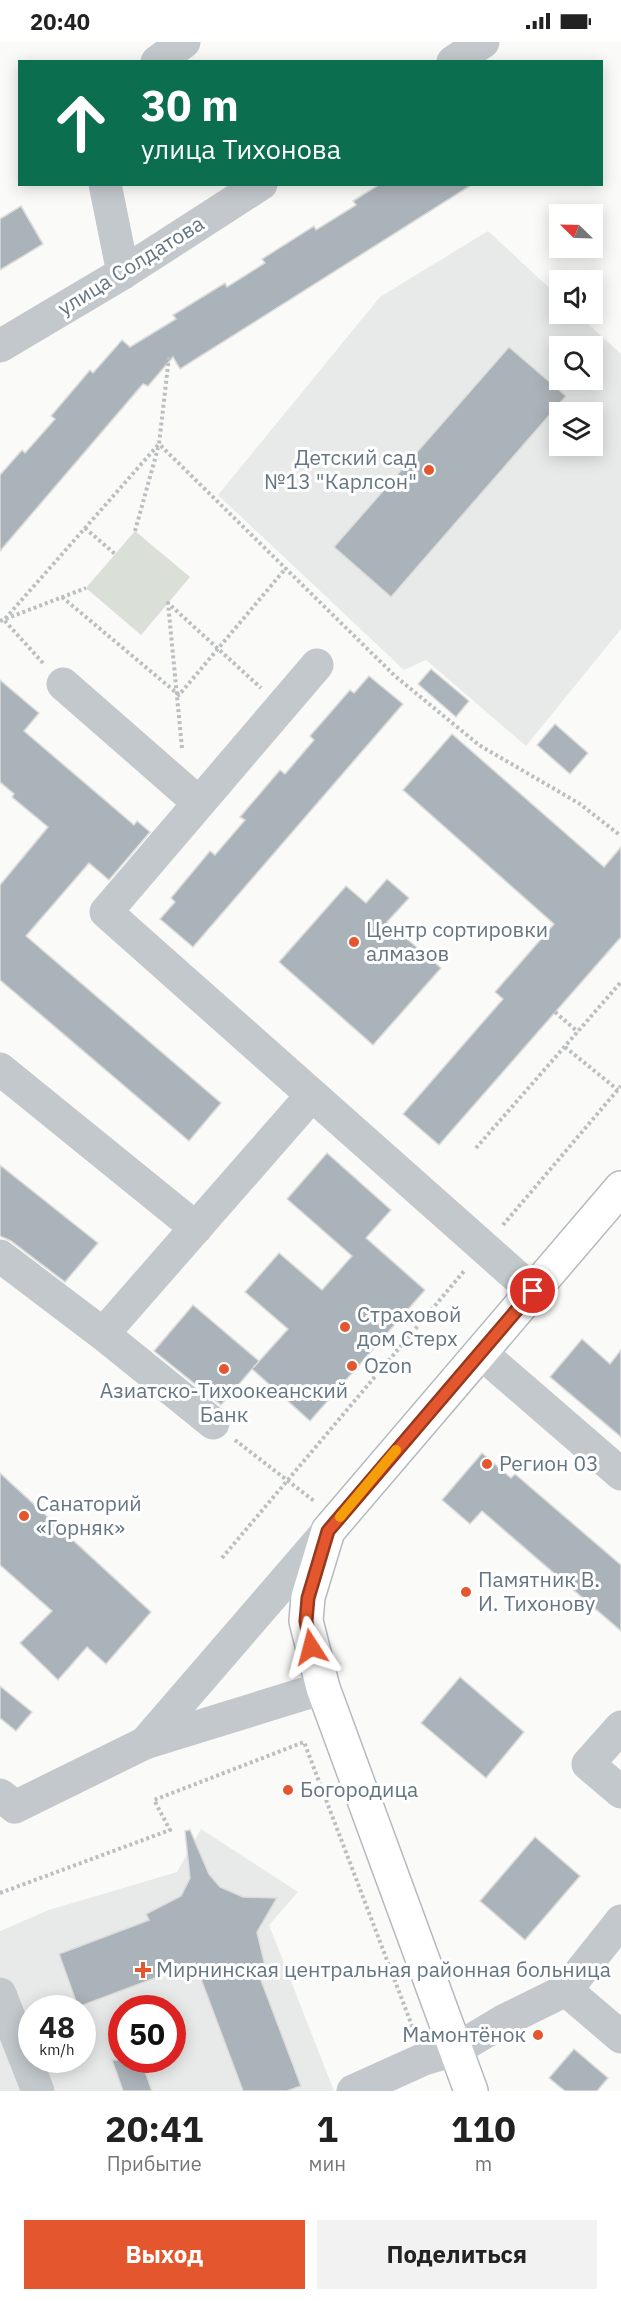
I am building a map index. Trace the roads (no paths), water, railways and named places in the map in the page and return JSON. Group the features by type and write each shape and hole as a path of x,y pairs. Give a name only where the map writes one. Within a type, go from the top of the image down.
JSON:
{"main road":[{"path":"471,2091 323,1688 306,1621 308,1598 333,1525 621,1188"}],"street":[{"path":"160,60 184,42"},
{"path":"456,60 483,42"},
{"path":"105,186 123,273"},
{"name":"улица Солдатова","path":"0,346 123,273 258,186"},
{"path":"317,665 281,707 192,797 106,912 533,1291"},
{"path":"63,684 192,797"},
{"path":"0,1069 196,1228"},
{"path":"103,1334 312,1095"},
{"path":"0,1256 103,1334 213,1423"},
{"path":"480,1352 621,1474"},
{"path":"145,1743 333,1525"},
{"path":"5,1805 145,1743 323,1688"},
{"path":"621,1727 588,1764 621,1792"},
{"path":"353,2091 424,2059 455,2050 505,2020 566,1990 621,1921"},
{"path":"566,1990 621,2037"},
{"path":"0,1994 38,2091"}],"place":[{"name":"Детский сад №13 \"Карлсон\"","path":"429,470"},
{"name":"Центр сортировки алмазов","path":"354,942"},
{"name":"Страховой дом Стерх","path":"345,1327"},
{"name":"Ozon","path":"352,1366"},
{"name":"Азиатско-Тихоокеанский Банк","path":"224,1369"},
{"name":"Регион 03","path":"487,1464"},
{"name":"Санаторий «Горняк»","path":"24,1516"},
{"name":"Памятник В. И. Тихонову","path":"466,1592"},
{"name":"Богородица","path":"288,1790"},
{"name":"Мирнинская центральная районная больница","path":"143,1970"},
{"name":"Мамонтёнок","path":"538,2035"}]}
